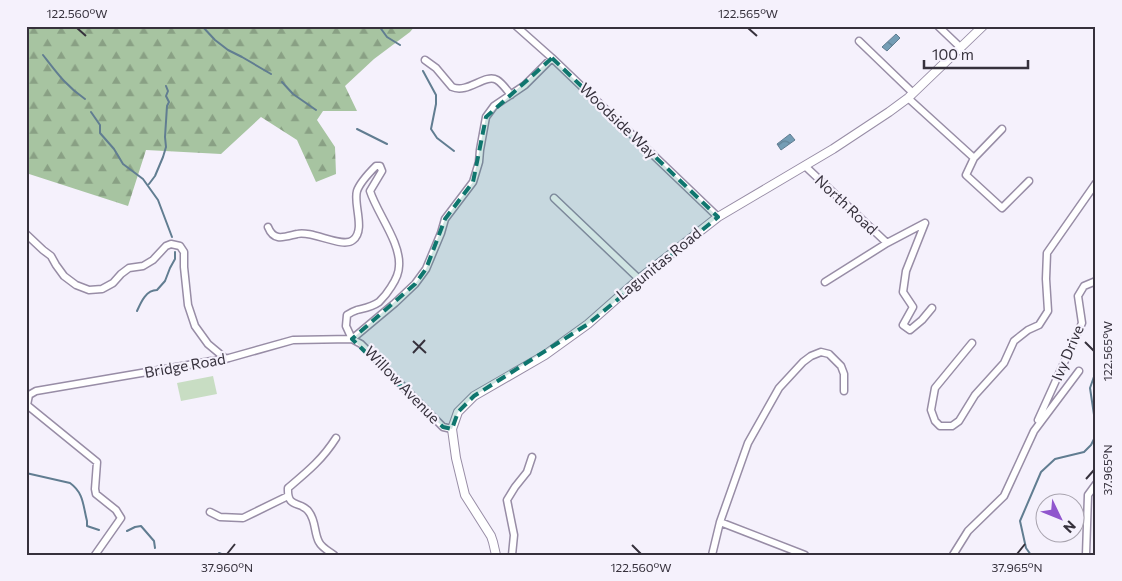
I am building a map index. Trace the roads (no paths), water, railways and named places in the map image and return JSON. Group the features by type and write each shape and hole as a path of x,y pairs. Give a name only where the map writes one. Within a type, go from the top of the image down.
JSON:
{"street":[{"name":"Woodside Way","path":"516,26 718,217"},
{"path":"938,26 961,48"},
{"name":"Lagunitas Road","path":"452,429 458,412 474,396 545,355 588,324 639,279 718,217 805,166 874,122 910,96 983,26"},
{"path":"859,42 910,96 974,158"},
{"path":"268,227 270,233 280,238 301,233 346,243 353,241 357,235 359,225 357,192 360,184 369,173 376,166 380,166 382,171 370,191 394,243 398,254 399,266 396,278 379,302 366,309 356,310 347,315 346,326 352,339 415,284 426,268 445,219 473,182 479,162 486,116 494,106 524,86 552,58"},
{"path":"425,60 436,68 455,89 469,87 492,79 496,80 511,94"},
{"path":"1002,129 974,158 966,175 1002,208 1029,181"},
{"name":"North Road","path":"805,166 887,243"},
{"path":"972,342 935,388 931,410 935,421 940,426 952,426 959,422 974,395 1004,363 1014,341 1028,330 1039,325 1048,311 1047,253 1096,183"},
{"path":"554,198 639,279"},
{"path":"825,282 887,243 925,223 906,271 903,292 913,307 903,325 910,330 932,308"},
{"path":"26,234 52,256 64,276 76,285 89,290 102,290 113,283 129,268 143,266 153,260 166,246 171,244 180,246 184,252 188,305 195,326 208,344 226,359"},
{"name":"Ivy Drive","path":"1034,430 1082,323 1078,296 1084,286 1096,281"},
{"name":"Bridge Road","path":"27,405 30,395 36,391 226,359 293,340 352,339"},
{"name":"Willow Avenue","path":"352,339 361,344 443,428 452,429"},
{"path":"712,555 720,522 748,443 779,388 803,362 820,352 829,354 841,366 844,374 844,391"},
{"path":"953,555 968,530 1004,496 1034,430 1079,371"},
{"path":"27,405 97,462 96,494 116,510 121,518 95,555"},
{"path":"452,429 456,458 466,495 491,536 496,555"},
{"path":"334,555 319,542 307,509 290,501 288,488 314,467 336,438"},
{"path":"512,555 514,535 507,500 527,472 532,457"},
{"path":"1086,555 1088,494 1096,484"},
{"path":"210,512 220,517 243,518 288,496"},
{"path":"720,522 805,555"}],"water":[{"path":"896,34 900,38 887,51 882,47"},
{"path":"790,134 795,140 781,150 777,144"}],"waterway":[{"path":"202,26 228,50 271,74"},
{"path":"379,26 387,37 400,45"},
{"path":"43,55 67,84 85,99"},
{"path":"423,71 436,95 431,129 437,138 454,151"},
{"path":"282,82 293,94 316,110"},
{"path":"149,184 155,176 166,147 167,106 169,102 166,96 168,91 166,86"},
{"path":"91,112 100,125 100,133 114,149 123,164 143,179 158,200 172,237"},
{"path":"357,129 387,144"},
{"path":"137,311 147,294 157,290 165,281 175,259 175,252"},
{"path":"1096,371 1090,388 1096,428"},
{"path":"1031,555 1026,548 1020,521 1041,472 1055,459 1084,452 1091,445 1096,435"},
{"path":"26,473 70,483 78,491 84,505 87,526 99,530"},
{"path":"127,531 141,526 154,541 155,548"},
{"path":"219,553 224,555"}]}
